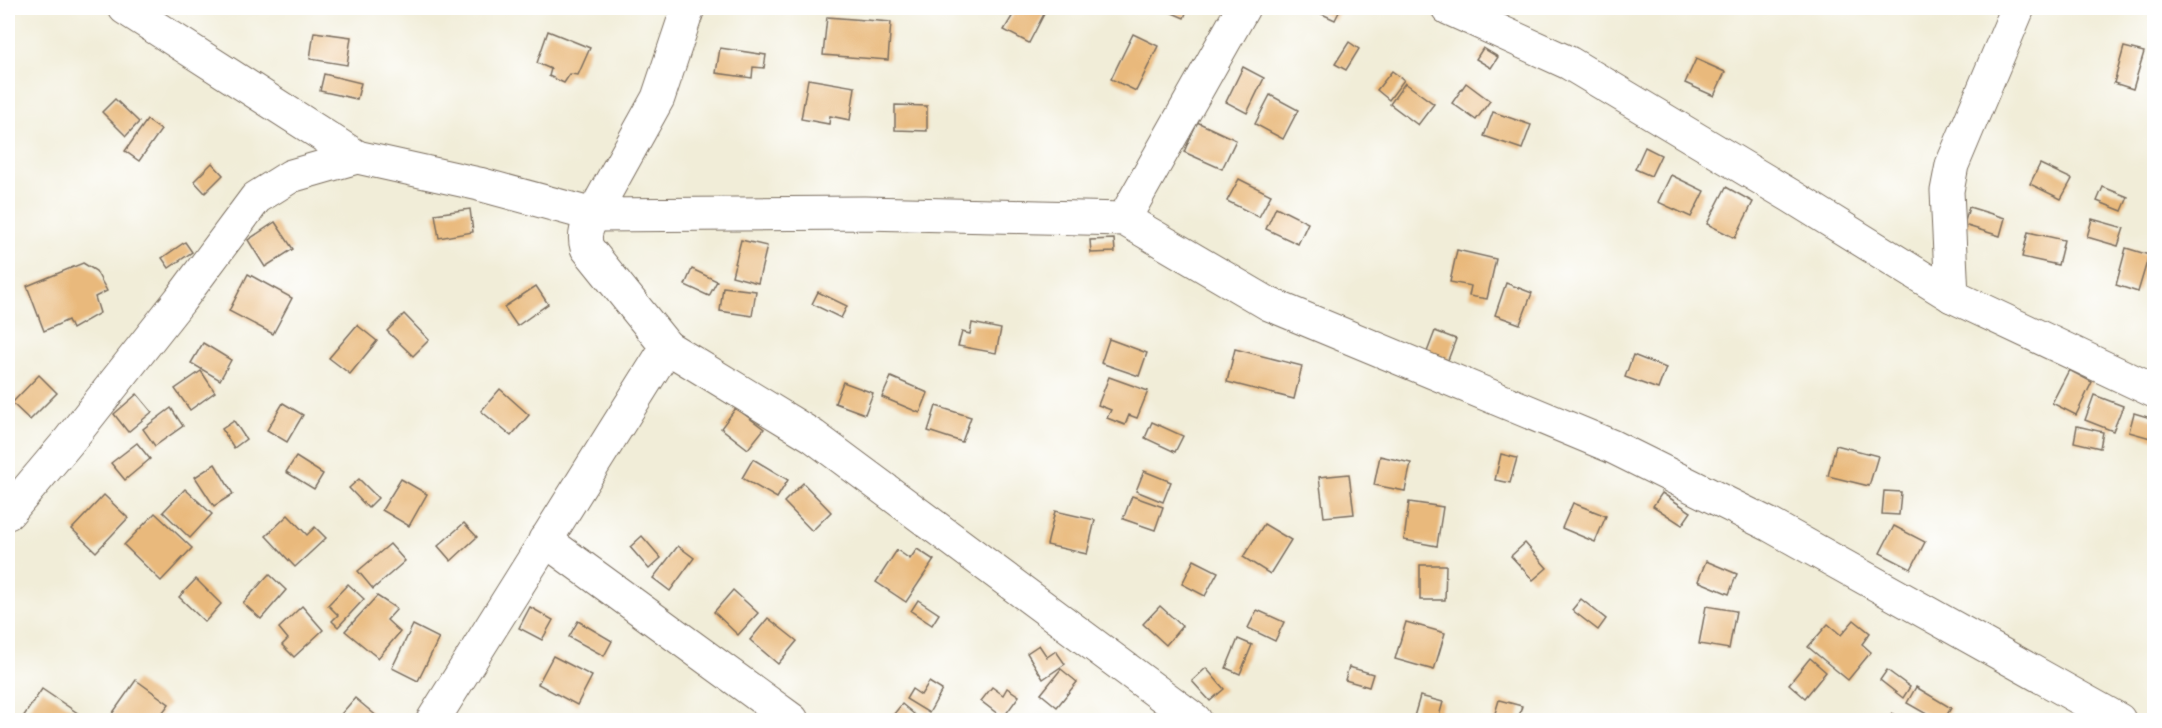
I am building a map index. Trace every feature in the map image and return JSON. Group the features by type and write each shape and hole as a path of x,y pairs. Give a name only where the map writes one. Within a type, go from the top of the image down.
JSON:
{"street":[{"path":"125,8 357,157 480,184 593,215 864,213 1124,219 1269,304 1611,447 1770,525 2111,719"},
{"path":"688,8 658,98 585,231 584,239 587,248 667,346 813,436 1195,720"},
{"path":"1124,219 1243,8"},
{"path":"1448,8 1569,63 1952,296 2154,391"},
{"path":"1952,296 1947,191 1951,171 2018,8"},
{"path":"8,513 68,442 168,316 256,198 291,176 357,157"},
{"path":"433,720 667,346"},
{"path":"545,540 792,720"}],"building":[{"path":"1017,8 1037,8 1045,12 1029,43 1004,30"},
{"path":"1161,8 1188,8 1184,18"},
{"path":"1309,8 1341,8 1335,20"},
{"path":"827,17 891,22 888,60 823,55"},
{"path":"548,31 590,48 578,75 570,74 564,83 549,76 551,69 537,63"},
{"path":"314,32 351,37 347,65 310,59"},
{"path":"1133,34 1158,46 1136,91 1111,79"},
{"path":"1349,42 1359,49 1346,70 1335,64"},
{"path":"2124,47 2144,52 2133,89 2114,83"},
{"path":"720,48 766,55 764,68 753,67 752,78 716,73"},
{"path":"1483,48 1498,57 1491,68 1476,59"},
{"path":"1696,59 1725,72 1714,96 1685,83"},
{"path":"1243,67 1264,78 1247,113 1226,102"},
{"path":"1392,71 1404,80 1389,100 1377,90"},
{"path":"324,74 361,83 357,99 320,91"},
{"path":"808,79 855,87 850,120 830,116 829,124 801,119"},
{"path":"1405,83 1434,104 1418,125 1390,104"},
{"path":"1466,83 1490,101 1476,120 1452,103"},
{"path":"1270,95 1298,110 1283,139 1255,124"},
{"path":"115,99 139,122 126,136 102,112"},
{"path":"895,105 927,106 927,131 895,130"},
{"path":"1493,112 1531,125 1522,149 1484,136"},
{"path":"147,120 161,130 139,161 125,151"},
{"path":"1197,122 1236,140 1222,169 1184,152"},
{"path":"1645,147 1661,155 1651,176 1635,169"},
{"path":"212,163 223,175 205,193 194,181"},
{"path":"2040,164 2072,179 2061,199 2030,184"},
{"path":"1671,175 1704,191 1691,217 1658,202"},
{"path":"1239,179 1271,195 1259,217 1227,201"},
{"path":"1726,187 1753,202 1735,238 1707,224"},
{"path":"2103,187 2128,197 2122,211 2097,201"},
{"path":"1276,207 1308,223 1298,244 1266,229"},
{"path":"1969,207 2005,218 2000,236 1964,225"},
{"path":"470,209 473,232 439,238 435,214"},
{"path":"2092,219 2124,228 2118,246 2087,237"},
{"path":"275,222 293,249 265,267 248,240"},
{"path":"2028,232 2064,240 2058,265 2022,257"},
{"path":"1114,239 1115,252 1091,253 1090,240"},
{"path":"741,240 767,246 758,283 732,276"},
{"path":"185,242 192,252 169,268 162,258"},
{"path":"2126,248 2149,255 2138,292 2116,285"},
{"path":"1457,250 1496,259 1487,299 1469,296 1471,286 1450,282"},
{"path":"83,263 96,271 107,291 95,297 100,313 72,329 68,320 44,331 27,286"},
{"path":"692,269 717,281 709,296 685,285"},
{"path":"248,274 292,298 273,334 229,311"},
{"path":"1506,283 1532,293 1520,324 1495,315"},
{"path":"536,286 548,304 517,326 504,307"},
{"path":"723,287 756,291 752,316 720,311"},
{"path":"818,292 847,306 841,318 812,304"},
{"path":"404,314 429,340 413,356 387,331"},
{"path":"972,323 1001,329 996,353 958,346 962,332 970,334"},
{"path":"357,325 377,341 350,374 329,358"},
{"path":"1435,331 1456,339 1448,360 1427,352"},
{"path":"1109,339 1147,353 1139,376 1101,363"},
{"path":"203,343 231,360 220,380 191,363"},
{"path":"1235,349 1302,366 1294,399 1227,382"},
{"path":"1633,355 1666,368 1658,389 1625,377"},
{"path":"2069,370 2092,382 2076,415 2052,403"},
{"path":"201,371 215,392 190,410 175,389"},
{"path":"39,375 57,393 30,420 12,403"},
{"path":"891,377 928,393 920,413 882,397"},
{"path":"1109,377 1148,391 1137,418 1129,415 1125,425 1107,418 1111,410 1098,405"},
{"path":"843,382 873,393 865,414 835,403"},
{"path":"500,389 529,415 511,436 481,411"},
{"path":"137,394 152,412 128,432 114,414"},
{"path":"2094,395 2123,406 2113,431 2085,420"},
{"path":"283,403 303,415 287,442 267,430"},
{"path":"936,406 971,417 962,442 928,431"},
{"path":"171,408 183,426 155,446 143,429"},
{"path":"736,408 764,429 748,449 721,428"},
{"path":"2134,413 2154,419 2154,439 2129,432"},
{"path":"234,421 246,439 234,448 222,429"},
{"path":"1152,422 1183,436 1175,452 1145,438"},
{"path":"2077,426 2103,432 2100,448 2074,442"},
{"path":"137,443 150,459 125,480 111,463"},
{"path":"1836,445 1878,456 1869,486 1828,476"},
{"path":"1501,454 1517,458 1510,483 1495,480"},
{"path":"1380,456 1411,463 1405,491 1374,485"},
{"path":"296,457 323,474 314,489 286,472"},
{"path":"753,459 788,480 777,498 742,478"},
{"path":"215,464 233,494 214,506 195,477"},
{"path":"1144,471 1171,482 1163,502 1136,491"},
{"path":"1349,474 1354,514 1324,517 1319,477"},
{"path":"359,479 378,498 368,508 349,488"},
{"path":"401,479 427,494 409,526 382,510"},
{"path":"803,483 831,512 812,531 784,502"},
{"path":"185,489 212,514 190,538 163,512"},
{"path":"1884,491 1901,492 1899,515 1882,514"},
{"path":"1662,493 1691,512 1682,525 1653,506"},
{"path":"104,495 128,518 96,552 72,529"},
{"path":"1132,496 1163,507 1155,530 1123,519"},
{"path":"1409,502 1443,507 1437,546 1404,540"},
{"path":"1573,503 1606,516 1595,542 1562,528"},
{"path":"1055,511 1095,520 1087,554 1047,545"},
{"path":"155,513 192,548 161,581 124,545"},
{"path":"288,515 307,535 315,527 326,538 295,567 266,536"},
{"path":"464,523 477,537 451,561 438,546"},
{"path":"1264,524 1291,540 1270,574 1243,557"},
{"path":"1894,526 1925,542 1911,569 1880,553"},
{"path":"642,536 661,558 649,569 630,547"},
{"path":"1525,543 1547,568 1533,580 1511,556"},
{"path":"390,544 405,561 373,589 358,571"},
{"path":"678,546 694,558 670,591 653,578"},
{"path":"917,549 934,560 906,602 876,582 897,550 910,559"},
{"path":"1194,560 1218,572 1205,596 1182,584"},
{"path":"1706,561 1737,574 1729,594 1698,581"},
{"path":"1420,565 1446,565 1445,600 1420,600"},
{"path":"269,574 286,590 261,619 243,603"},
{"path":"196,579 221,604 205,622 179,597"},
{"path":"348,584 364,599 338,627 332,621 338,615 328,605"},
{"path":"733,590 758,613 738,635 714,612"},
{"path":"377,596 397,609 387,620 400,632 378,658 345,631"},
{"path":"1581,599 1606,619 1598,630 1572,610"},
{"path":"918,600 939,614 932,625 911,611"},
{"path":"302,606 323,630 294,657 282,645 288,639 279,628"},
{"path":"1160,606 1182,626 1166,645 1143,624"},
{"path":"1706,606 1736,611 1729,649 1699,644"},
{"path":"530,607 553,620 542,640 519,628"},
{"path":"1257,610 1284,622 1275,641 1248,628"},
{"path":"768,618 797,641 778,664 750,640"},
{"path":"1854,620 1870,633 1862,644 1871,652 1848,680 1808,647 1828,624 1841,635"},
{"path":"578,621 612,641 604,656 569,637"},
{"path":"1406,622 1445,633 1434,670 1395,659"},
{"path":"413,625 439,638 418,681 392,668"},
{"path":"1238,639 1252,645 1240,674 1226,668"},
{"path":"1039,645 1047,657 1056,651 1065,664 1043,679 1027,653"},
{"path":"553,656 592,676 577,705 538,684"},
{"path":"1810,658 1826,672 1805,698 1789,684"},
{"path":"1349,667 1373,674 1369,687 1345,680"},
{"path":"1206,668 1224,689 1210,701 1192,681"},
{"path":"1061,669 1077,682 1057,707 1041,694"},
{"path":"1887,670 1910,687 1903,698 1880,680"},
{"path":"136,680 169,704 157,720 121,720 112,714"},
{"path":"929,682 942,690 929,713 906,699 912,689 921,695"},
{"path":"992,687 1003,695 1007,688 1019,696 1003,718 981,701"},
{"path":"1916,687 1951,708 1944,720 1937,720 1907,703"},
{"path":"42,689 79,714 75,720 28,720 23,717"},
{"path":"1420,696 1443,702 1438,720 1413,720"},
{"path":"355,698 379,718 377,720 336,720"},
{"path":"1499,700 1522,706 1518,720 1493,720"},
{"path":"902,704 921,720 889,720"},
{"path":"1892,713 1901,720 1886,720"}]}
